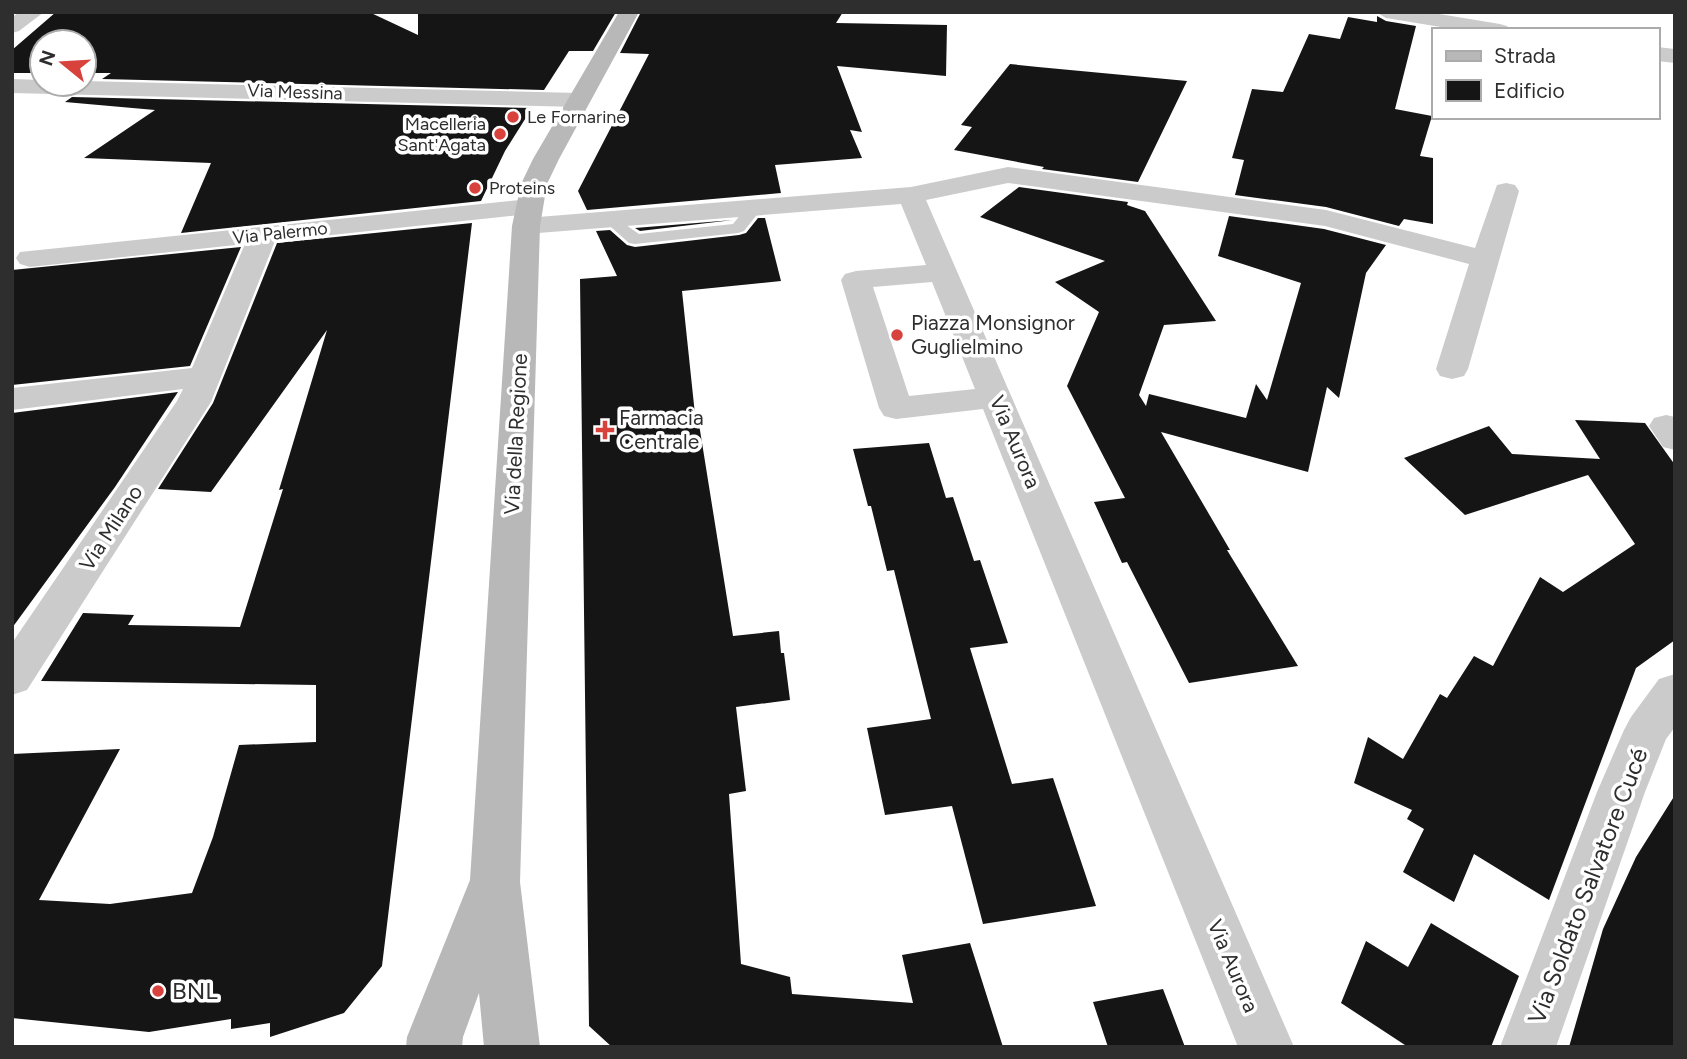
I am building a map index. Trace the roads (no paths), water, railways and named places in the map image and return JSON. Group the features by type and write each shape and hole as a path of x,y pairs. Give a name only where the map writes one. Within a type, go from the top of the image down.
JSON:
{"main road":[{"name":"Via della Regione","path":"495,882 527,217 534,184 545,159 629,12"},
{"path":"434,1047 435,1037 495,882"},
{"path":"495,882 512,1047"}],"street":[{"path":"12,27 34,12"},
{"path":"1385,12 1487,28"},
{"name":"Via Messina","path":"12,86 578,100"},
{"path":"527,217 610,219 911,195 1008,175 1326,218 1485,259"},
{"path":"1452,369 1506,191"},
{"name":"Via Aurora","path":"911,195 1266,1047"},
{"name":"Via Palermo","path":"30,258 263,235 527,217"},
{"name":"Via Milano","path":"12,678 27,633 194,402 263,235"},
{"path":"944,272 856,280 896,408 996,397"},
{"path":"12,399 206,376"},
{"name":"Via Soldato Salvatore Cucé","path":"1528,1047 1621,792 1647,730 1675,692"}],"place":[{"name":"Le Fornarine","path":"513,117"},
{"name":"Macelleria Sant'Agata","path":"500,134"},
{"name":"Proteins","path":"475,188"},
{"name":"Piazza Monsignor Guglielmino","path":"897,335"},
{"name":"Farmacia Centrale","path":"605,430"},
{"name":"BNL","path":"158,991"}]}
